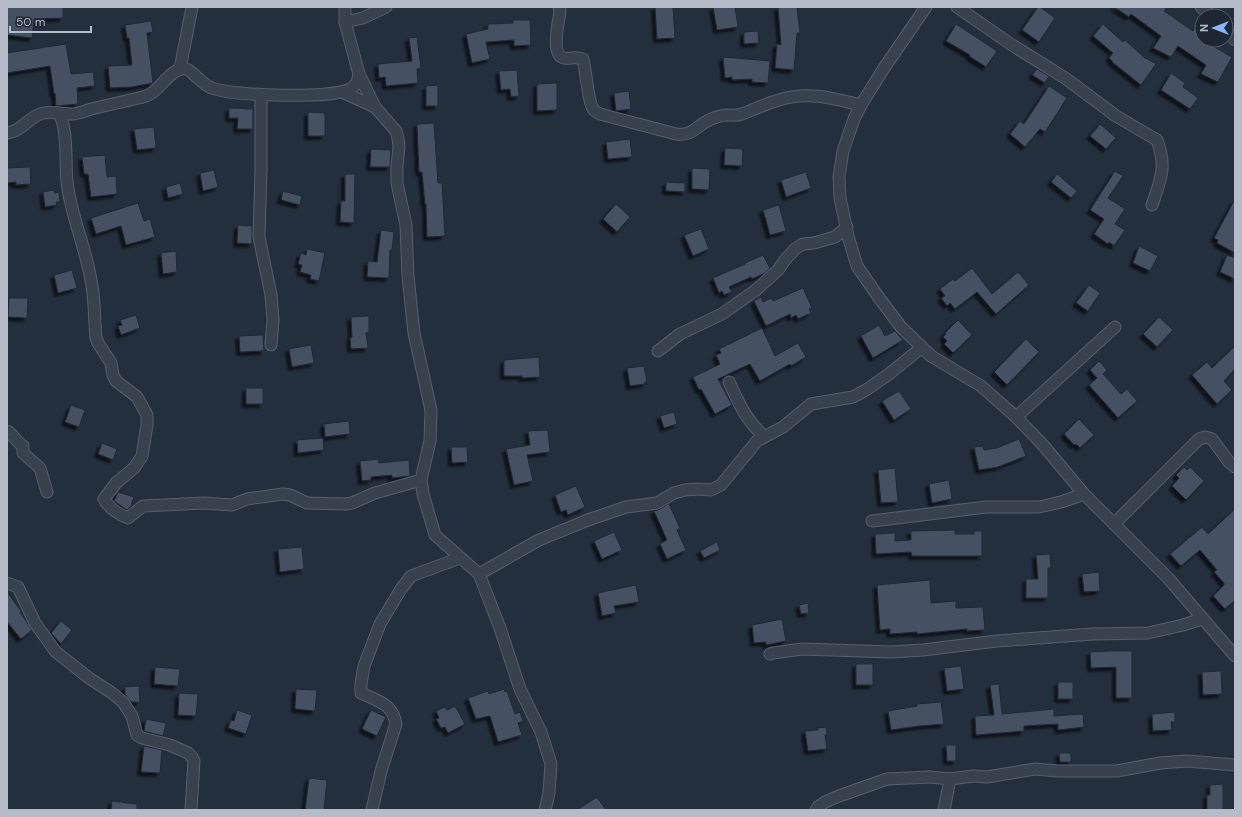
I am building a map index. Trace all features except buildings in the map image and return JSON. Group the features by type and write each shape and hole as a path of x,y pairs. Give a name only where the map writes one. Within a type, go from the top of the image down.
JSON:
{"street":[{"path":"180,69 192,7"},
{"path":"345,7 345,22 359,74 376,107 396,131 398,138 399,147 396,166 397,183 406,225 408,276 414,333 431,410 430,441 421,480 423,494 435,535 479,574 500,628 520,689 541,732 551,764 550,793 545,810"},
{"path":"345,22 363,18 386,7"},
{"path":"559,7 560,11 556,45 557,51 559,55 564,58 577,57 583,59 590,104 594,110 600,114 684,135 691,133 709,120 726,115 732,116 741,114 784,98 822,96 861,105"},
{"path":"926,7 884,68 861,105 854,119 843,151 839,177 840,198 846,227 857,266 901,327 921,348 931,356 981,386 1016,417 1043,445 1084,494 1168,578 1235,656"},
{"path":"957,7 1012,45 1065,78 1116,116 1156,140 1162,158 1162,172 1152,205"},
{"path":"7,133 12,133 19,130 33,117 43,113 74,114 149,95 160,87 175,71 180,69 190,70 203,84 219,91 261,95 300,95 342,92 352,88 358,82 359,74"},
{"path":"342,92 376,107"},
{"path":"261,95 259,237 271,294 273,320 271,345"},
{"path":"58,113 63,124 70,204 83,245 92,285 96,338 111,363 116,381 137,397 147,415 147,425 142,456 134,468 116,483 104,499 108,506 128,518 143,506 204,503 232,505 248,499 283,494 290,495 308,503 345,504 352,503 375,493 421,480"},
{"path":"658,351 680,334 722,314 750,294 778,270 784,260 795,249 803,244 814,243 835,237 846,227"},
{"path":"1016,417 1114,327"},
{"path":"479,574 539,540 626,506 657,503 674,493 685,490 711,490 722,485 757,441 764,436 783,427 811,404 854,397 889,374 921,348"},
{"path":"729,382 742,410 753,427 764,436"},
{"path":"7,431 13,434 18,442 23,446 23,453 40,468 47,492"},
{"path":"1114,524 1199,439 1205,437 1212,439 1235,468"},
{"path":"872,521 986,507 1039,507 1061,502 1084,494"},
{"path":"372,810 381,771 396,724 395,717 388,706 361,693 364,666 380,624 401,589 411,576 460,558"},
{"path":"7,583 18,587 35,623 56,652 123,702 132,716 137,734 142,738 170,745 188,753 192,757 194,761 191,810"},
{"path":"770,654 773,652 802,649 891,652 923,650 997,641 1093,634 1148,633 1202,619"},
{"path":"816,810 825,802 887,779 924,777 950,779 1002,775 1035,769 1058,771 1117,771 1160,763 1187,761 1235,765"},
{"path":"944,810 950,779"}]}
